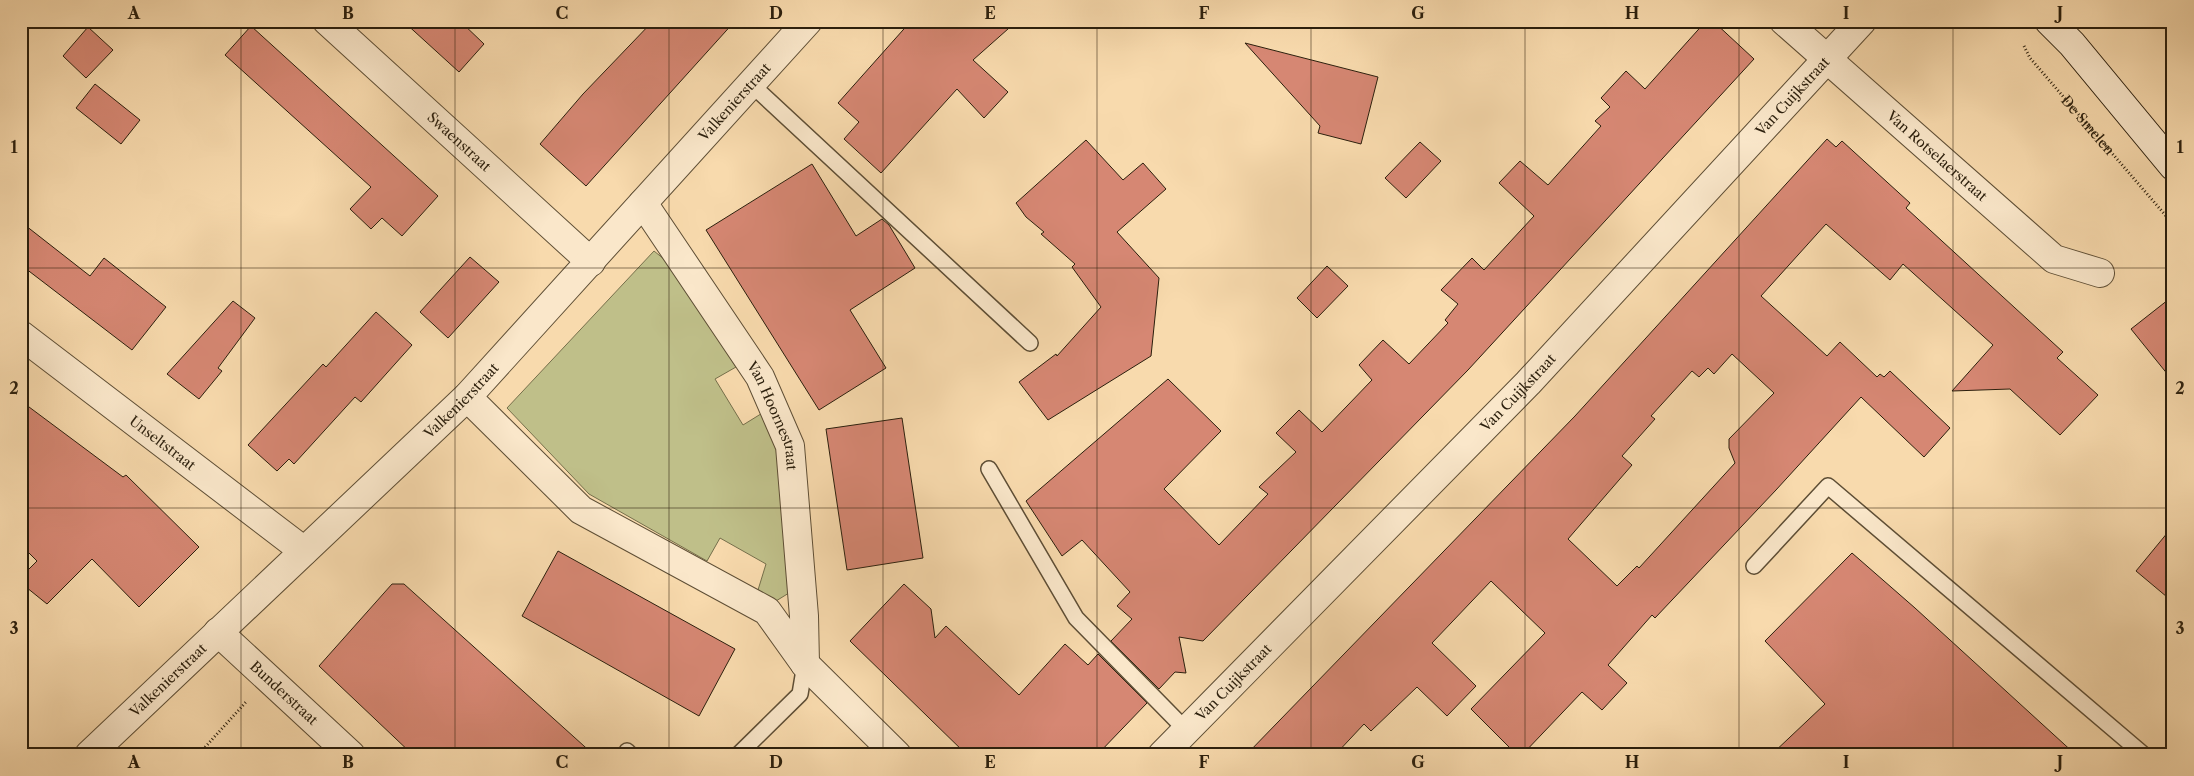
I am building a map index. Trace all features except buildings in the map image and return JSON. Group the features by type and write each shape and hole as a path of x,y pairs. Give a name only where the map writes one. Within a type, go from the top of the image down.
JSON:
{"street":[{"name":"Swaenstraat","path":"327,21 591,262"},
{"name":"Valkenierstraat","path":"88,755 467,397 808,21"},
{"name":"Van Rotselaerstraat","path":"1784,21 2054,259 2100,273"},
{"name":"Van Cuijkstraat","path":"1162,755 1528,384 1862,21"},
{"path":"2049,21 2072,44 2173,166"},
{"name":"Van Hoornestraat","path":"643,203 760,377 790,446 804,616 805,664"},
{"name":"Unseltstraat","path":"21,335 304,551"},
{"path":"467,397 581,510 767,611 805,664 897,755"},
{"name":"Bunderstraat","path":"218,632 351,755"}],"lane":[{"path":"751,84 1030,343"},
{"path":"988,469 1076,618 1186,730"},
{"path":"1754,566 1828,486 2136,752"},
{"path":"738,755 800,694 805,664"}],"path":[{"name":"De Smelen","path":"2022,41 2030,58 2173,224"},
{"path":"198,755 268,678"}],"green space":[{"path":"654,251 675,268 736,367 715,379 743,425 764,412 778,436 797,588 776,601 758,590 766,564 720,538 707,561 589,494 507,408"}]}
